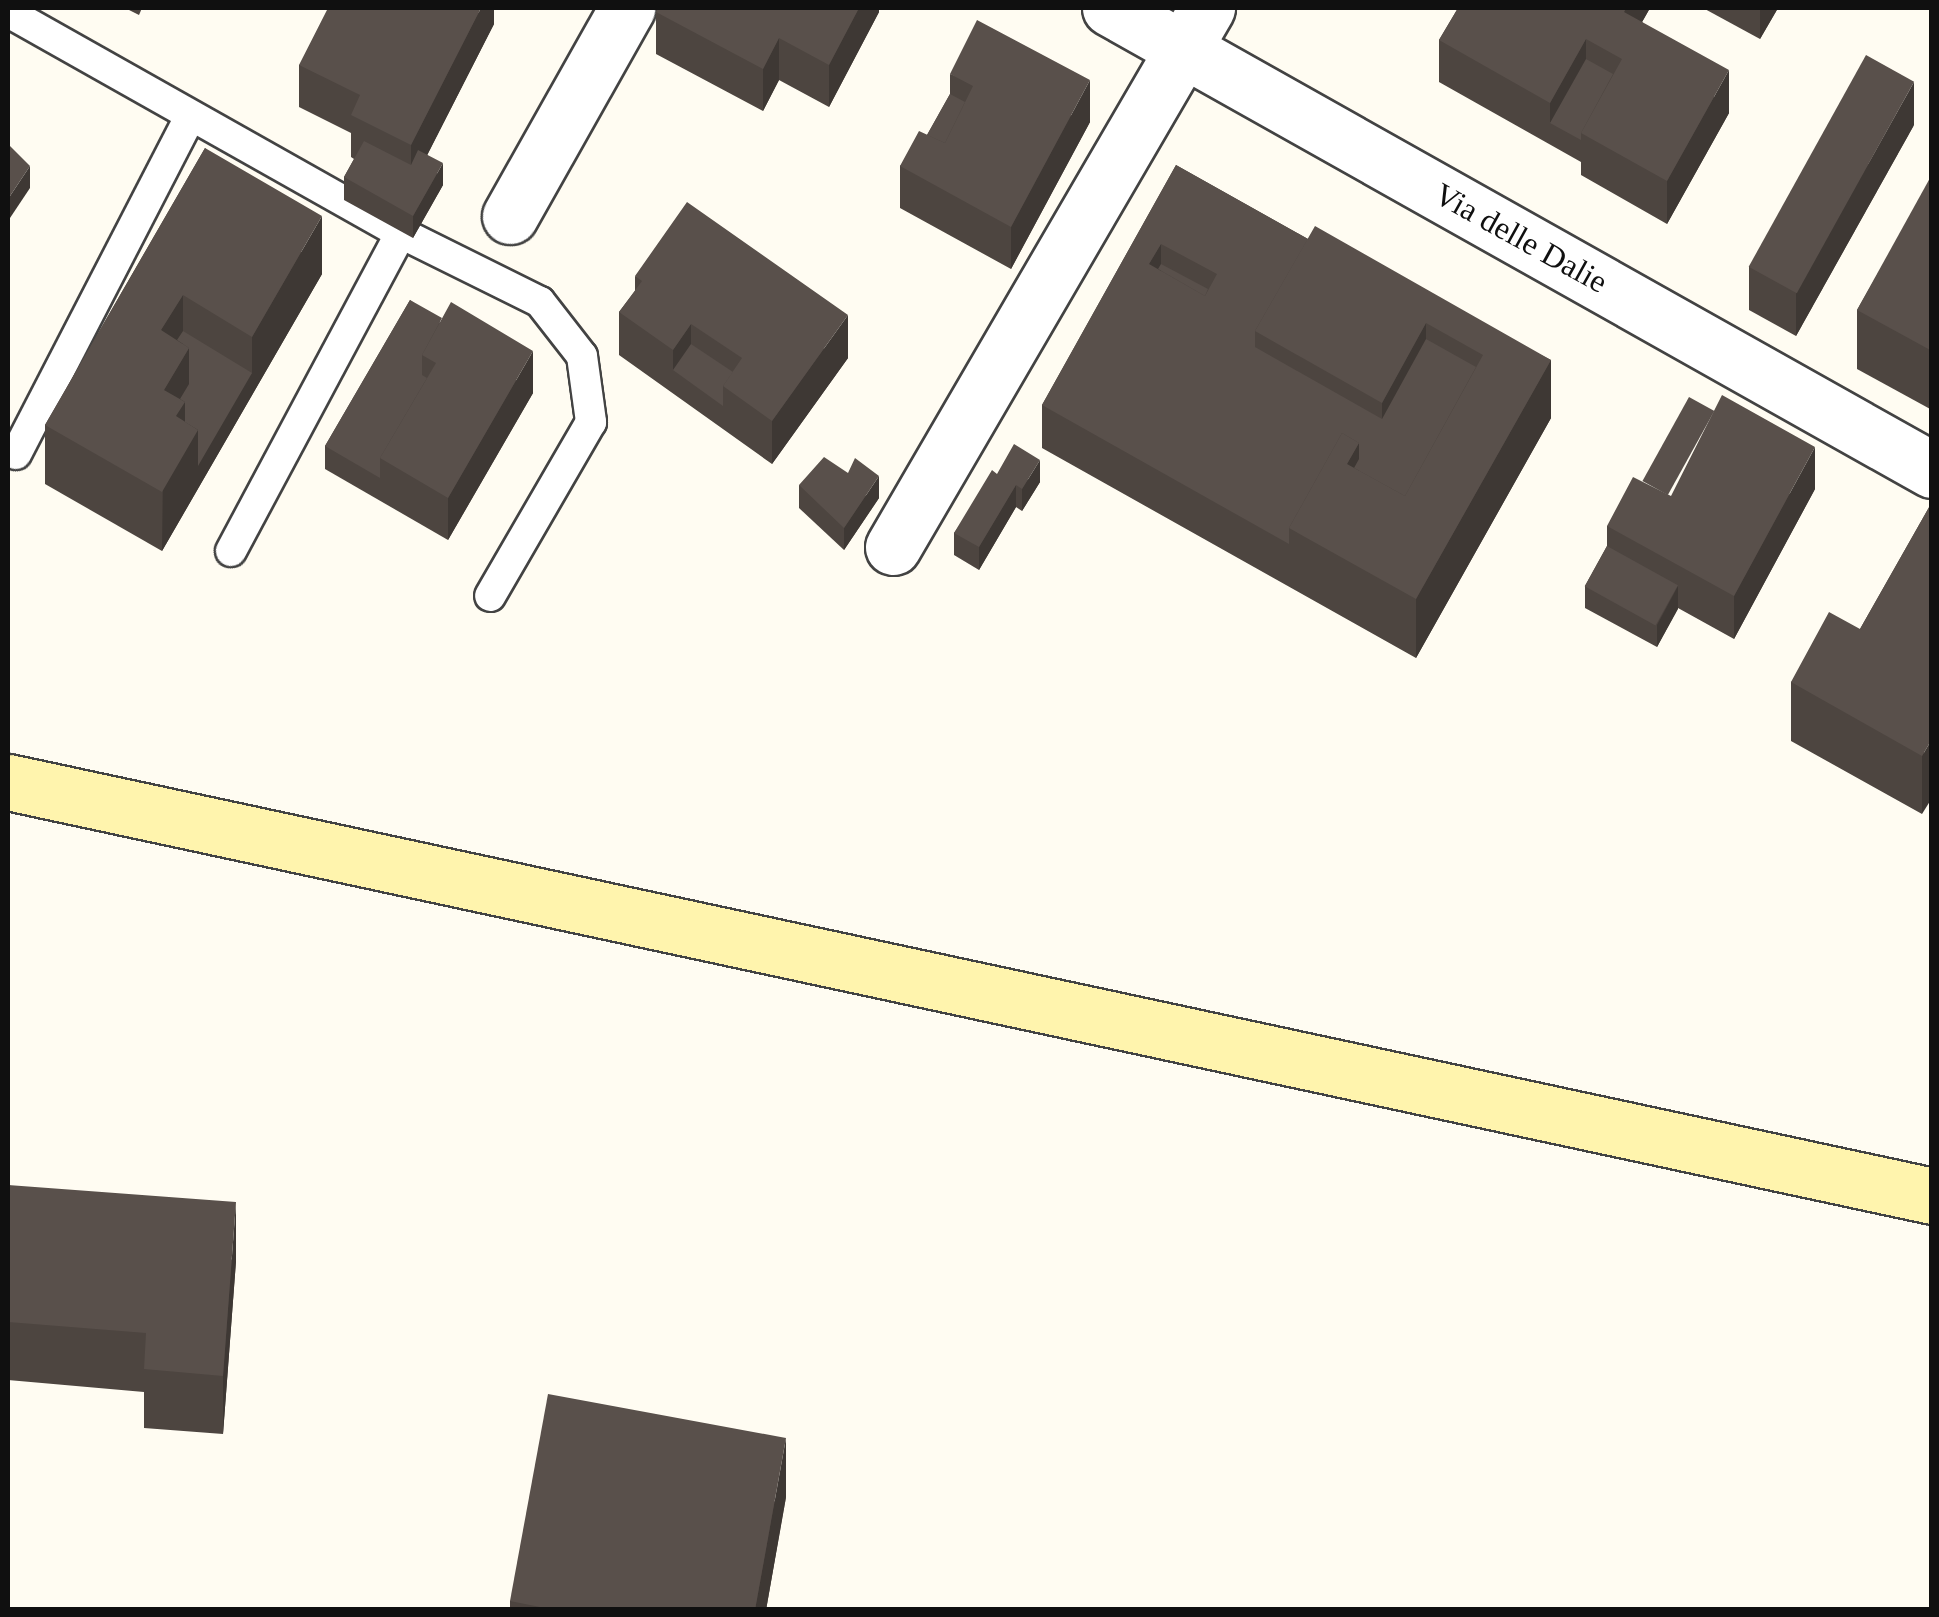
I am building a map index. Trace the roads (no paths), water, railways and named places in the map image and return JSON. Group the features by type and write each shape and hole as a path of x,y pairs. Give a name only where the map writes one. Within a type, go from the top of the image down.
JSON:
{"main road":[{"path":"8,782 1932,1196"}],"street":[{"path":"510,216 626,8"},
{"name":"Via delle Dalie","path":"1110,8 1195,28 1932,470"},
{"path":"892,546 1195,28"}],"lane":[{"path":"8,12 401,233 540,302 582,356 591,422 490,596"},
{"path":"16,454 190,117"},
{"path":"230,550 401,233"}]}
